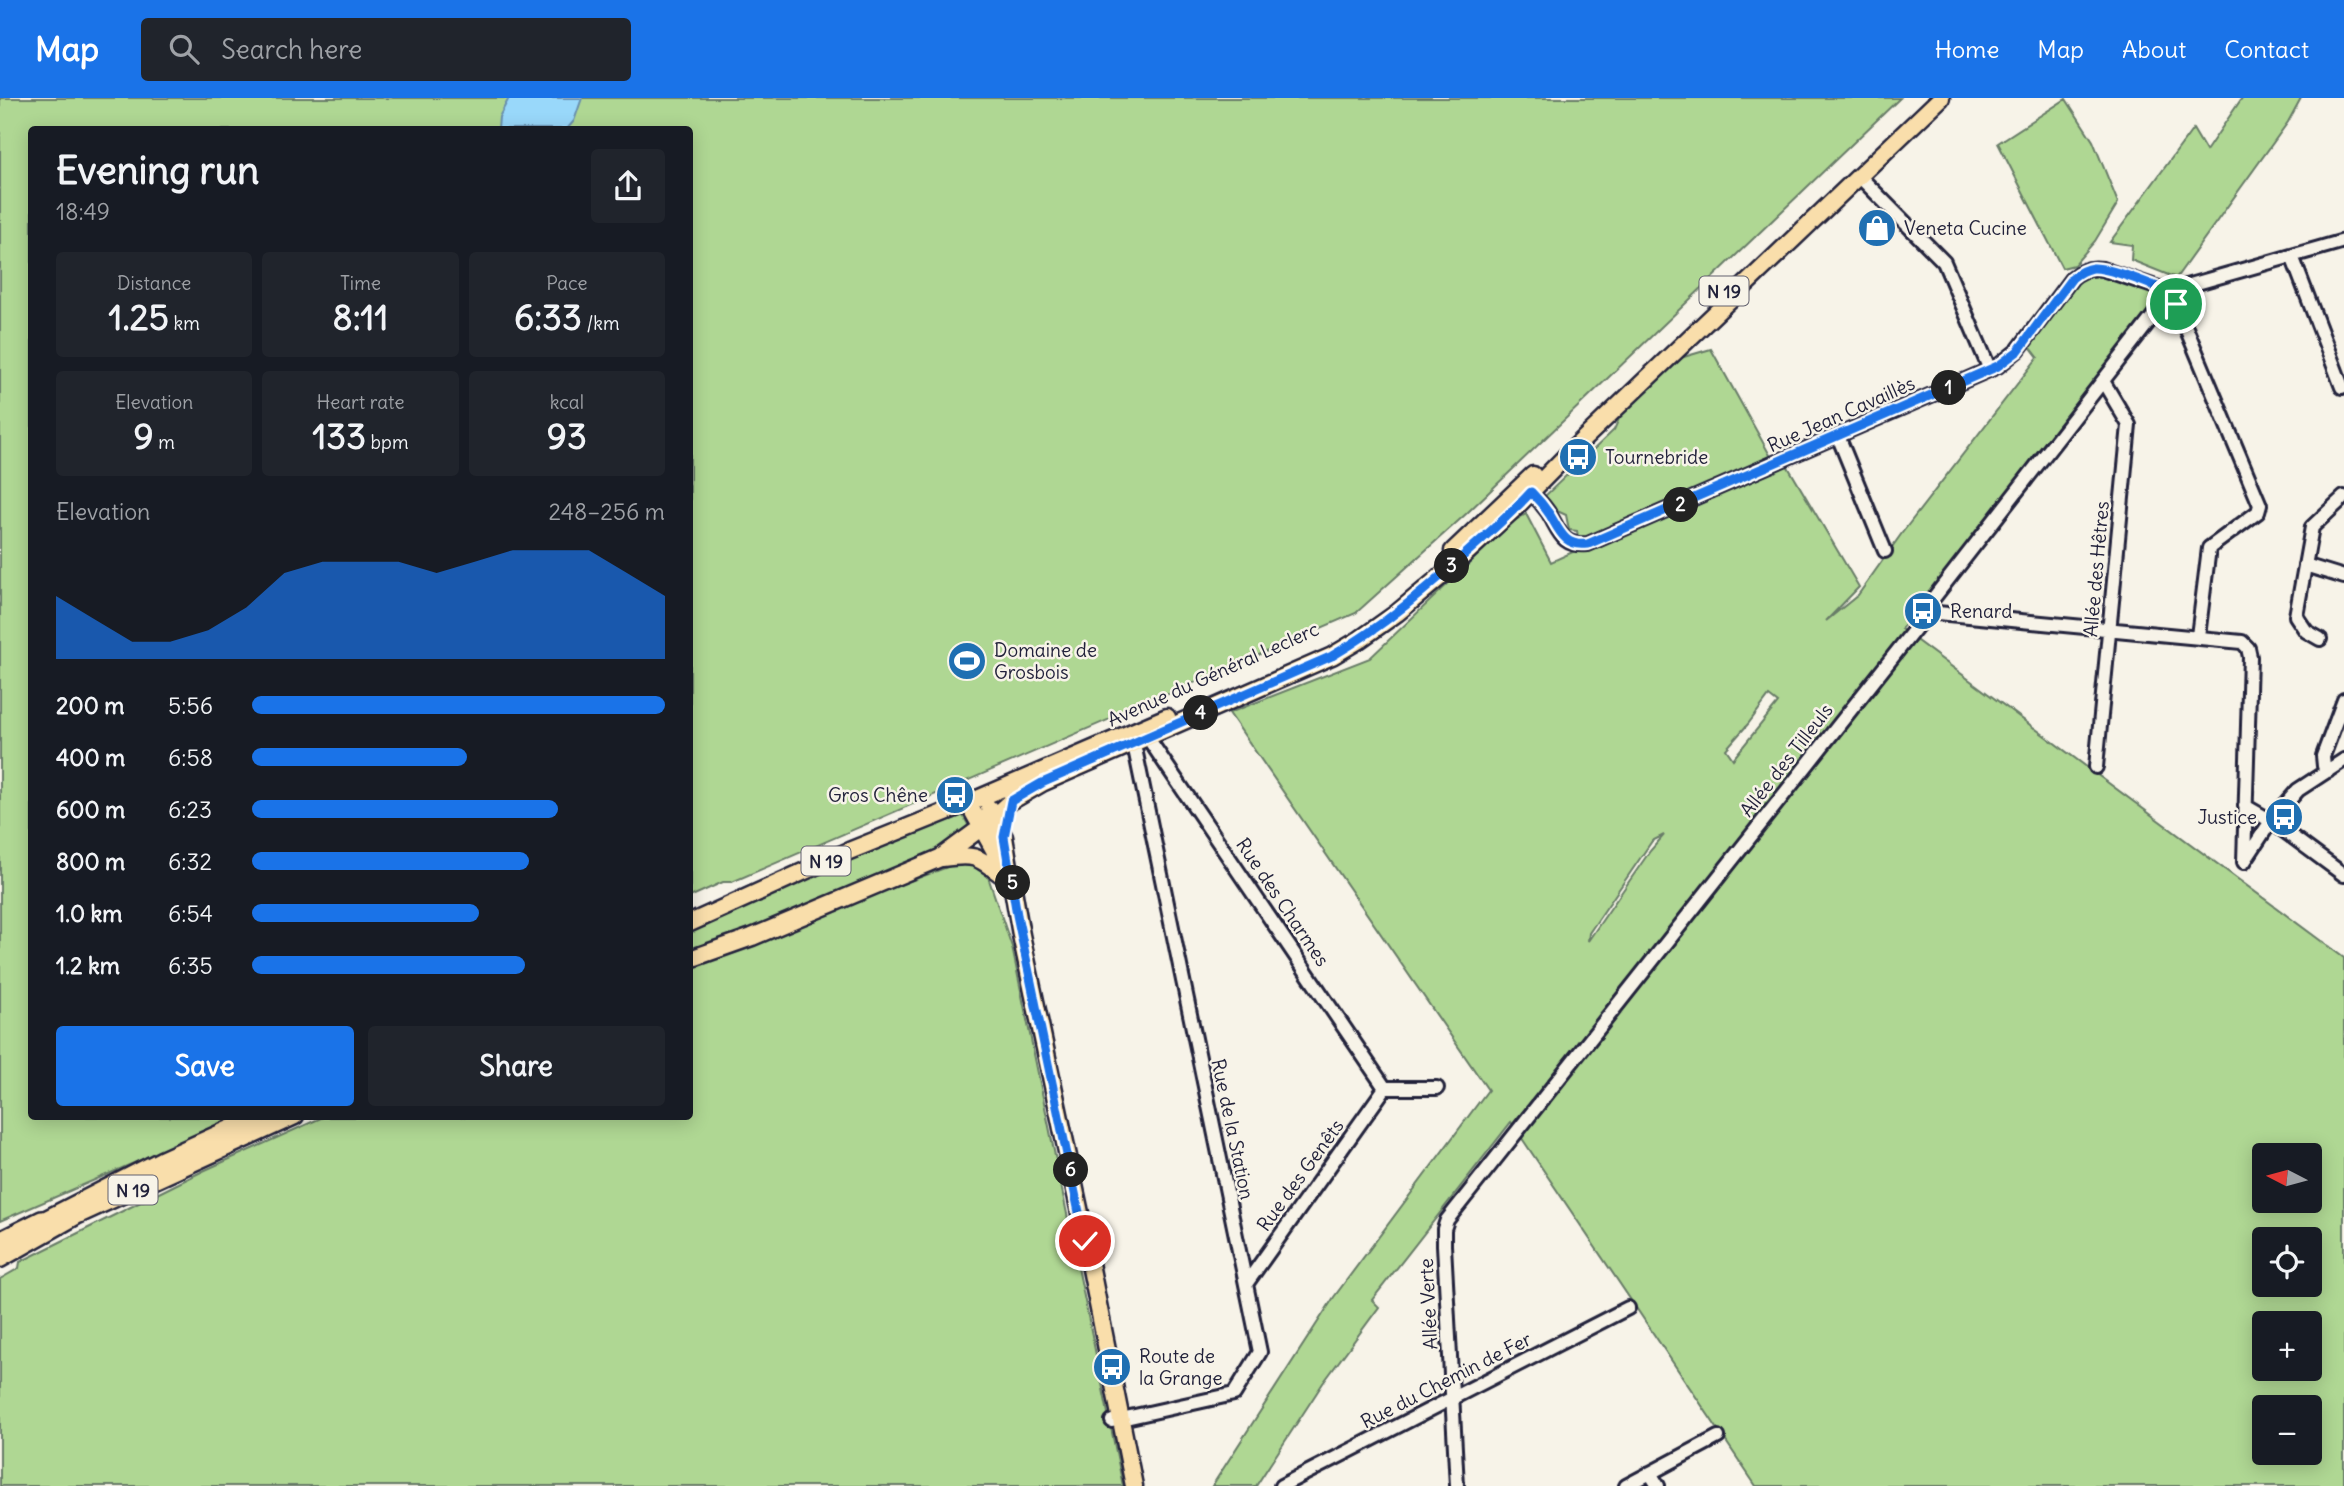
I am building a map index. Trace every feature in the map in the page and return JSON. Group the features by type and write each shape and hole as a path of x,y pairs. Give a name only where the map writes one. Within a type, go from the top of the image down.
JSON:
{"highway":[{"name":"N 19","path":"0,1242 42,1221"}],"main road":[{"name":"N 19","path":"693,958 752,937 940,858 1011,801 1042,783 1332,656 1390,619 1440,577 1526,489 1927,98"},
{"name":"N 19","path":"1526,489 1941,98"},
{"name":"Avenue du Général Leclerc","path":"693,922 849,851 975,800 1342,640 1378,617 1526,489"},
{"path":"975,800 988,822 998,859 1006,874"},
{"path":"1011,801 1004,837 1006,874 1080,1213 1126,1486"},
{"path":"988,822 1004,837"},
{"path":"940,858 978,857 1006,874"},
{"name":"N 19","path":"42,1221 161,1160 263,1123"},
{"name":"N 19","path":"0,1259 76,1216 263,1123"},
{"path":"0,1233 42,1221"},
{"path":"1116,1420 1134,1486"}],"street":[{"path":"1859,176 1944,262 1990,370"},
{"path":"2198,636 2209,548 2258,512 2260,505 2171,296 2183,286 2344,241"},
{"path":"2292,256 2342,387"},
{"name":"Rue Jean Cavaillès","path":"1526,489 1549,513 1564,539 1576,545 1588,544 1990,370 2018,351 2072,278 2083,271 2102,269 2171,296"},
{"name":"Allée des Tilleuls","path":"1444,1245 1447,1220 1927,612 1932,600 2171,296"},
{"name":"Allée des Hêtres","path":"2096,767 2129,425 2103,381"},
{"path":"1838,436 1885,551"},
{"path":"2320,639 2306,631 2296,616 2313,524 2344,497"},
{"path":"2305,565 2344,576"},
{"path":"1927,612 2242,642 2248,648 2250,657 2244,862 2271,821 2298,790 2344,760"},
{"path":"2328,771 2323,756 2344,700"},
{"name":"Rue des Charmes","path":"1141,741 1385,1088"},
{"name":"Rue de la Station","path":"1116,1420 1234,1394 1260,1352 1141,741"},
{"path":"2245,806 2271,821 2344,875"},
{"path":"1385,1088 1437,1088"},
{"name":"Rue des Genêts","path":"1246,1284 1385,1088"},
{"name":"Allée Verte","path":"1444,1245 1457,1486"},
{"name":"Rue du Chemin de Fer","path":"1281,1486 1628,1308"},
{"path":"1626,1486 1718,1437"},
{"path":"1650,1474 1658,1486"}],"green space":[{"name":"Domaine de Grosbois","path":"0,98 1900,98 1466,514 1356,613 732,882 723,882 693,896 693,126 28,126 28,1120 233,1120 0,1221"},
{"path":"2242,98 2301,98 2288,122 2176,278 2131,260 2132,245 2110,242 2193,129 2206,151"},
{"path":"2066,99 2093,141 2118,203 2095,241 2074,265 2062,268 1998,143"},
{"path":"2092,272 2157,291 2159,300 2136,332 2036,453 1983,526 1901,629 2344,958 2344,1486 1756,1486 1511,1122 1372,1300 1379,1307 1323,1383 1256,1486 1212,1486 1334,1297 1488,1090 1229,713 1370,658 1514,521 1526,514 1551,562 1575,551 1579,542 1577,531 1569,530 1566,515 1555,510 1545,496 1614,430 1621,414 1677,359 1711,349 1771,457 1784,460 1859,587 1826,621 1858,595 1902,533 2038,357 2028,344 2072,286","holes":["1769,696 1778,703 1733,759 1726,749","1664,835 1588,941 1589,933 1652,841"]},
{"path":"961,812 970,828 949,844 731,939 693,950 693,929"},
{"path":"973,862 985,868 1012,947 1123,1486 0,1486 0,1279 19,1268 20,1262 203,1171 316,1120 693,1120 693,963 950,866"}],"water":[{"path":"509,98 582,98 570,126 498,126 499,117"}],"place":[{"name":"Veneta Cucine","path":"1877,228"},
{"name":"Tournebride","path":"1578,457"},
{"name":"Renard","path":"1923,611"},
{"name":"Domaine de Grosbois","path":"967,661"},
{"name":"Gros Chêne","path":"955,795"},
{"name":"Justice","path":"2284,817"},
{"name":"Route de la Grange","path":"1112,1367"}],"route":[{"path":"1085,1241 1017,915 1004,837 1011,801 1042,783 1332,656 1359,640 1382,625 1440,577 1531,492 1549,513 1564,539 1576,545 1588,544 1998,366 2018,351 2072,278 2083,271 2102,269 2165,290 2165,301 2176,304"}]}
